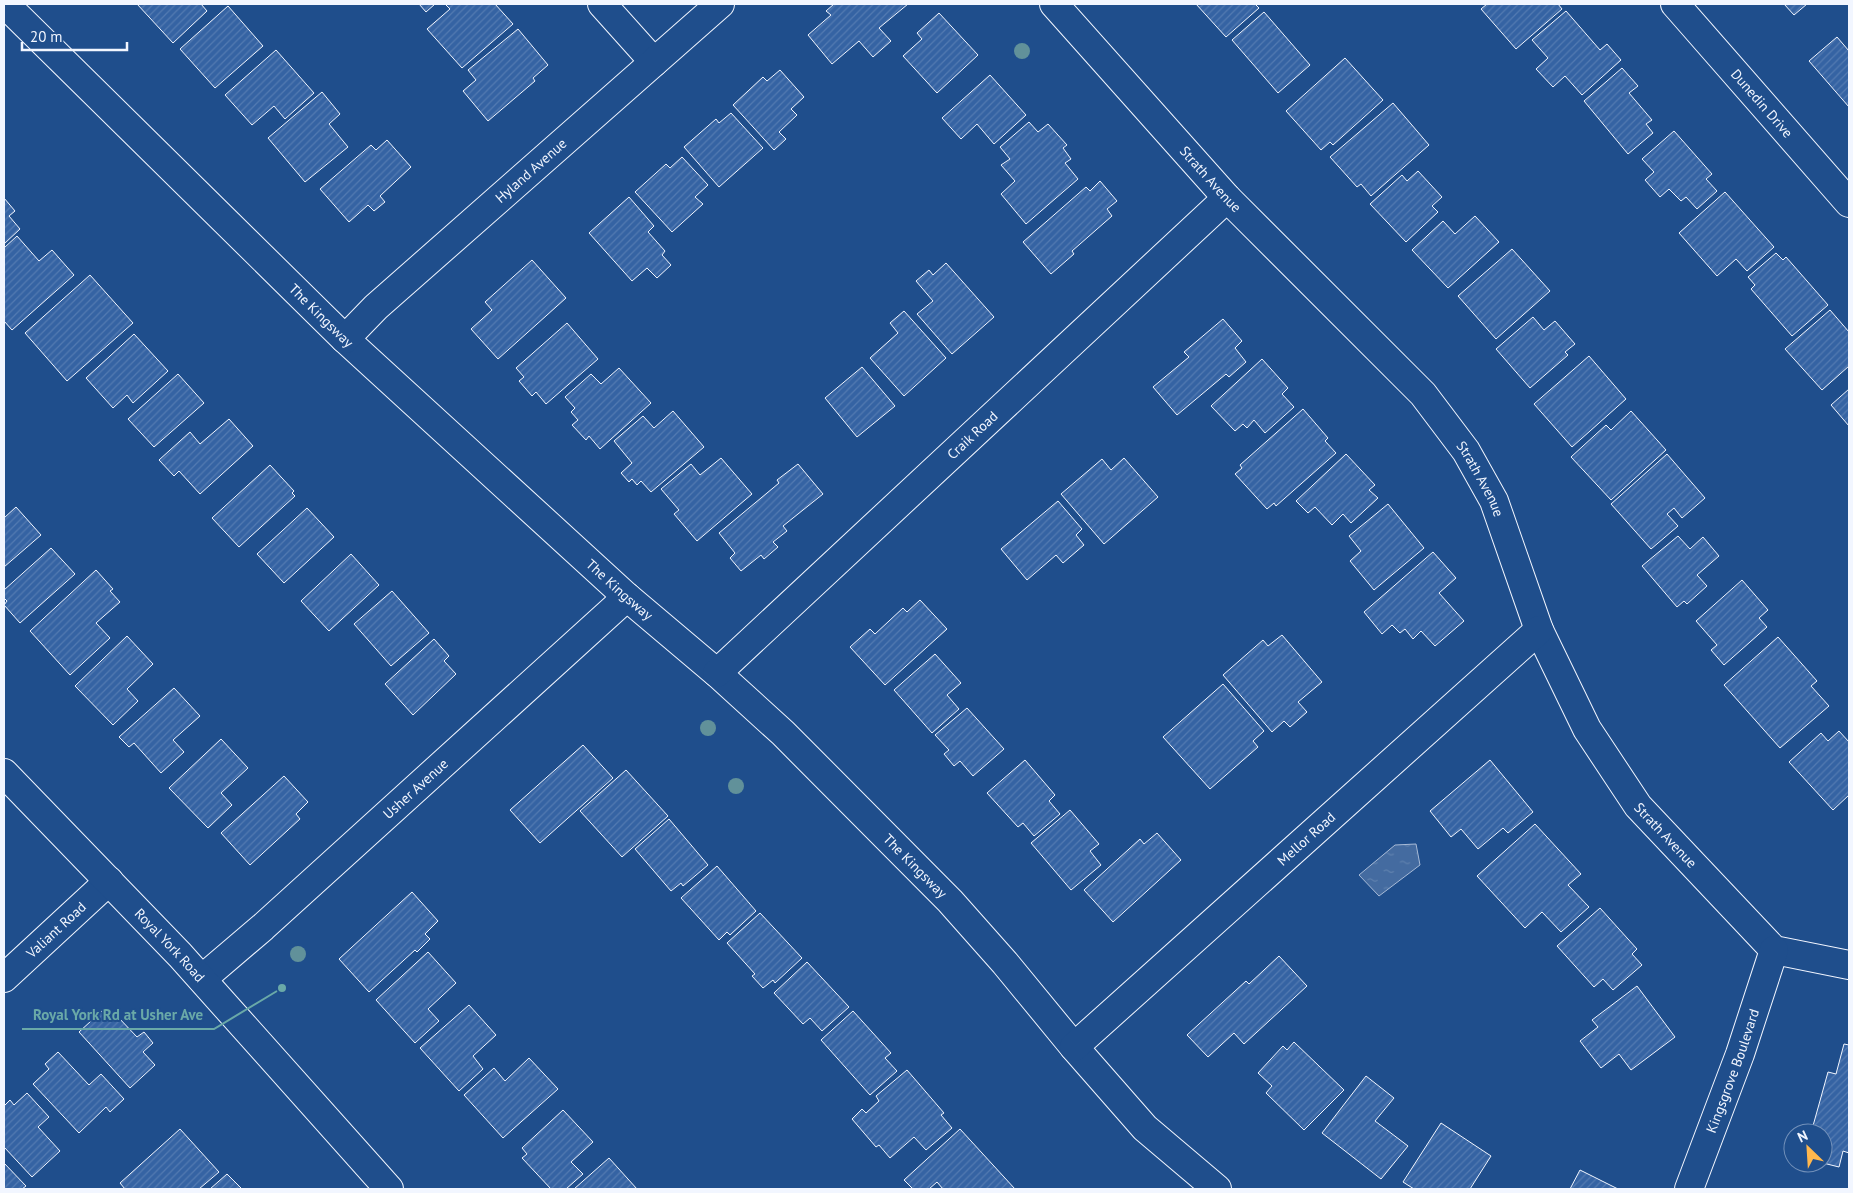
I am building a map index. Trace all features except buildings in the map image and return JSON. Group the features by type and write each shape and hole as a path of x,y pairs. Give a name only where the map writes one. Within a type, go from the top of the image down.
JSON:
{"street":[{"name":"The Kingsway","path":"6,4 345,339 627,597 717,673 783,733 950,901 1145,1128 1216,1189"},
{"path":"602,4 654,62"},
{"name":"Hyland Avenue","path":"345,339 376,307 720,4"},
{"name":"Strath Avenue","path":"1054,4 1227,198 1423,394 1466,450 1494,501 1539,630 1587,729 1638,806 1774,950"},
{"name":"Dunedin Drive","path":"1675,4 1849,203"},
{"name":"Craik Road","path":"717,673 1227,198"},
{"name":"Usher Avenue","path":"202,979 270,920 627,597"},
{"name":"Mellor Road","path":"1074,1047 1539,630"},
{"name":"Royal York Road","path":"4,773 202,979 389,1189"},
{"name":"Valiant Road","path":"4,978 109,881"},
{"path":"1774,950 1849,965"},
{"name":"Kingsgrove Boulevard","path":"1689,1189 1740,1054 1774,950"}],"water":[{"path":"1416,844 1420,865 1379,896 1359,875 1395,845"}],"place":[{"name":"Royal York Rd at Usher Ave","path":"282,988"}]}
